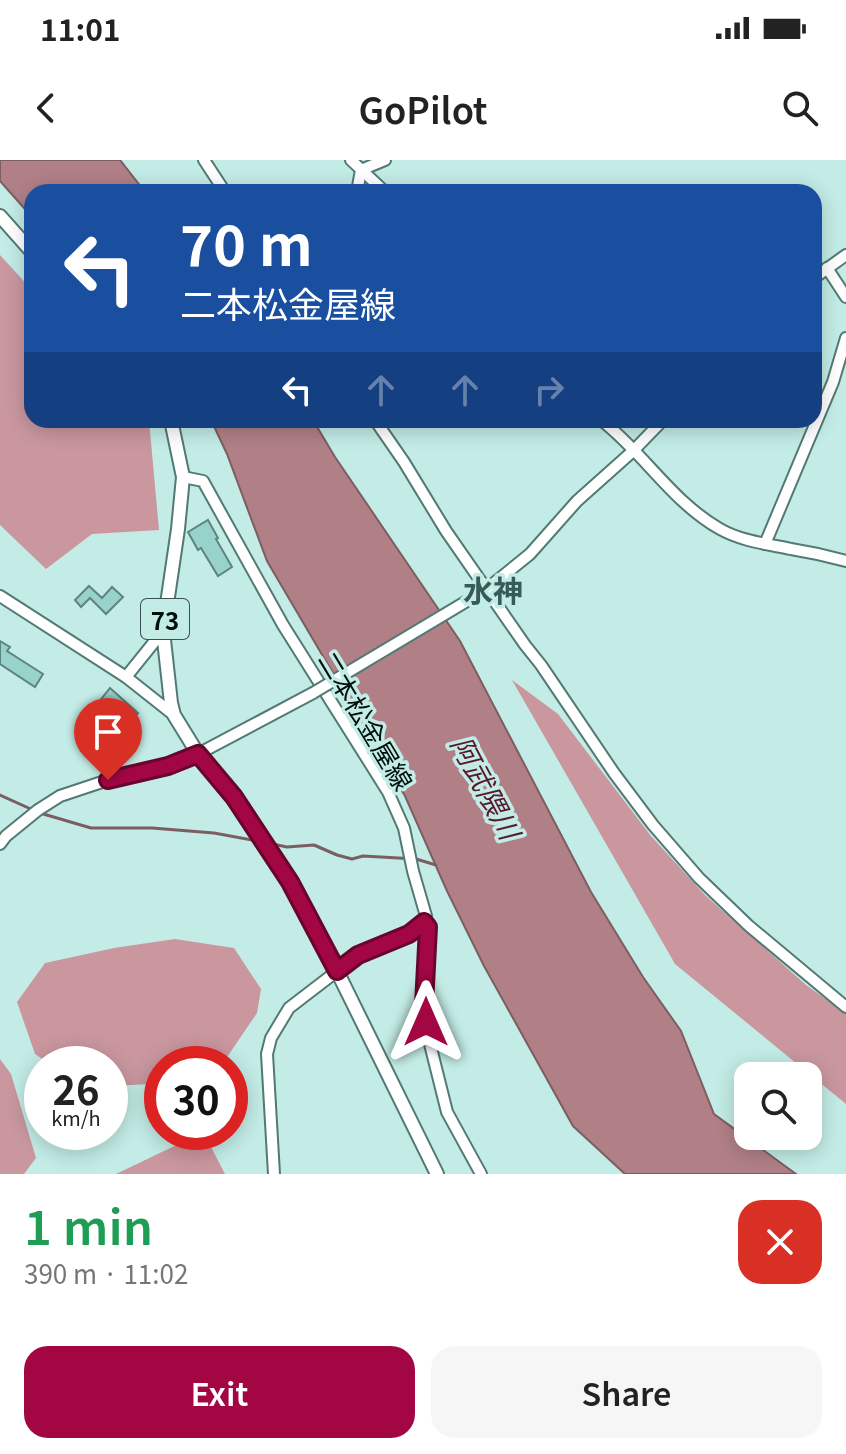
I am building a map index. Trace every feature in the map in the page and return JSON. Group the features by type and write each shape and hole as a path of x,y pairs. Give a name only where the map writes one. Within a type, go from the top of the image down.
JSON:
{"main road":[{"path":"0,216 24,243"},
{"name":"73","path":"173,428 183,477 163,631 174,715 198,754 234,797 290,882 437,1174"}],"street":[{"path":"204,160 220,184"},
{"path":"351,160 376,184"},
{"path":"361,170 385,160"},
{"path":"358,184 361,170"},
{"path":"822,272 846,255"},
{"path":"827,268 846,297"},
{"path":"822,408 846,338"},
{"path":"381,428 446,531 653,825 699,878 749,926 846,1007"},
{"path":"611,428 677,495 719,529 741,539 846,561"},
{"path":"0,844 31,816 60,796 108,780 168,766 198,754 313,693 488,589 530,554 577,501 655,428"},
{"path":"765,544 814,428"},
{"name":"二本松金屋線","path":"183,477 203,481 283,625 388,792 404,828 425,911 424,922 428,927 424,1005 428,1036 447,1112 481,1174"},
{"path":"0,596 126,677 174,715"},
{"path":"126,677 163,631"},
{"path":"274,1174 267,1054 271,1038 289,1008 358,955 409,934 424,922"}],"shaded area":[{"path":"0,255 24,281 24,428 150,428 159,530 92,534 46,569 0,525"},
{"path":"512,680 558,714 651,836 705,895 806,985 846,1013 846,1104 822,1084 822,1062 795,1062 675,964"},
{"path":"175,939 234,948 261,989 257,1013 235,1046 144,1046 144,1084 128,1085 128,1046 32,1046 17,1002 45,963"},
{"path":"0,1059 11,1074 24,1118 24,1150 34,1150 36,1158 24,1174 0,1174"},
{"path":"166,1150 213,1150 225,1174 116,1174"}],"water":[{"path":"0,160 120,160 139,184 24,184 24,208 0,181"},
{"name":"阿武隈川","path":"215,428 318,428 460,641 591,892 643,977 681,1031 714,1114 734,1129 734,1150 763,1150 796,1174 625,1174 573,1126 484,966 405,796 267,561"}],"building":[{"path":"208,520 232,567 218,576 188,532"},
{"path":"89,586 102,598 112,587 123,597 106,614 90,598 81,607 75,600"},
{"path":"0,641 10,647 7,651 43,674 35,687 0,664"},
{"path":"110,688 138,713 128,725 138,734 130,743 107,724 98,734 84,721"}],"waterway":[{"path":"0,795 33,810"},
{"path":"40,813 91,828 152,828 214,833 257,841"},
{"path":"268,843 287,847 314,845 352,859 363,856 416,859 436,865"}],"district":[{"name":"水神","path":"493,589"}],"route":[{"path":"108,780 168,766 198,754 234,797 290,882 337,971 358,955 409,934 424,922 427,924 426,1022"}]}
